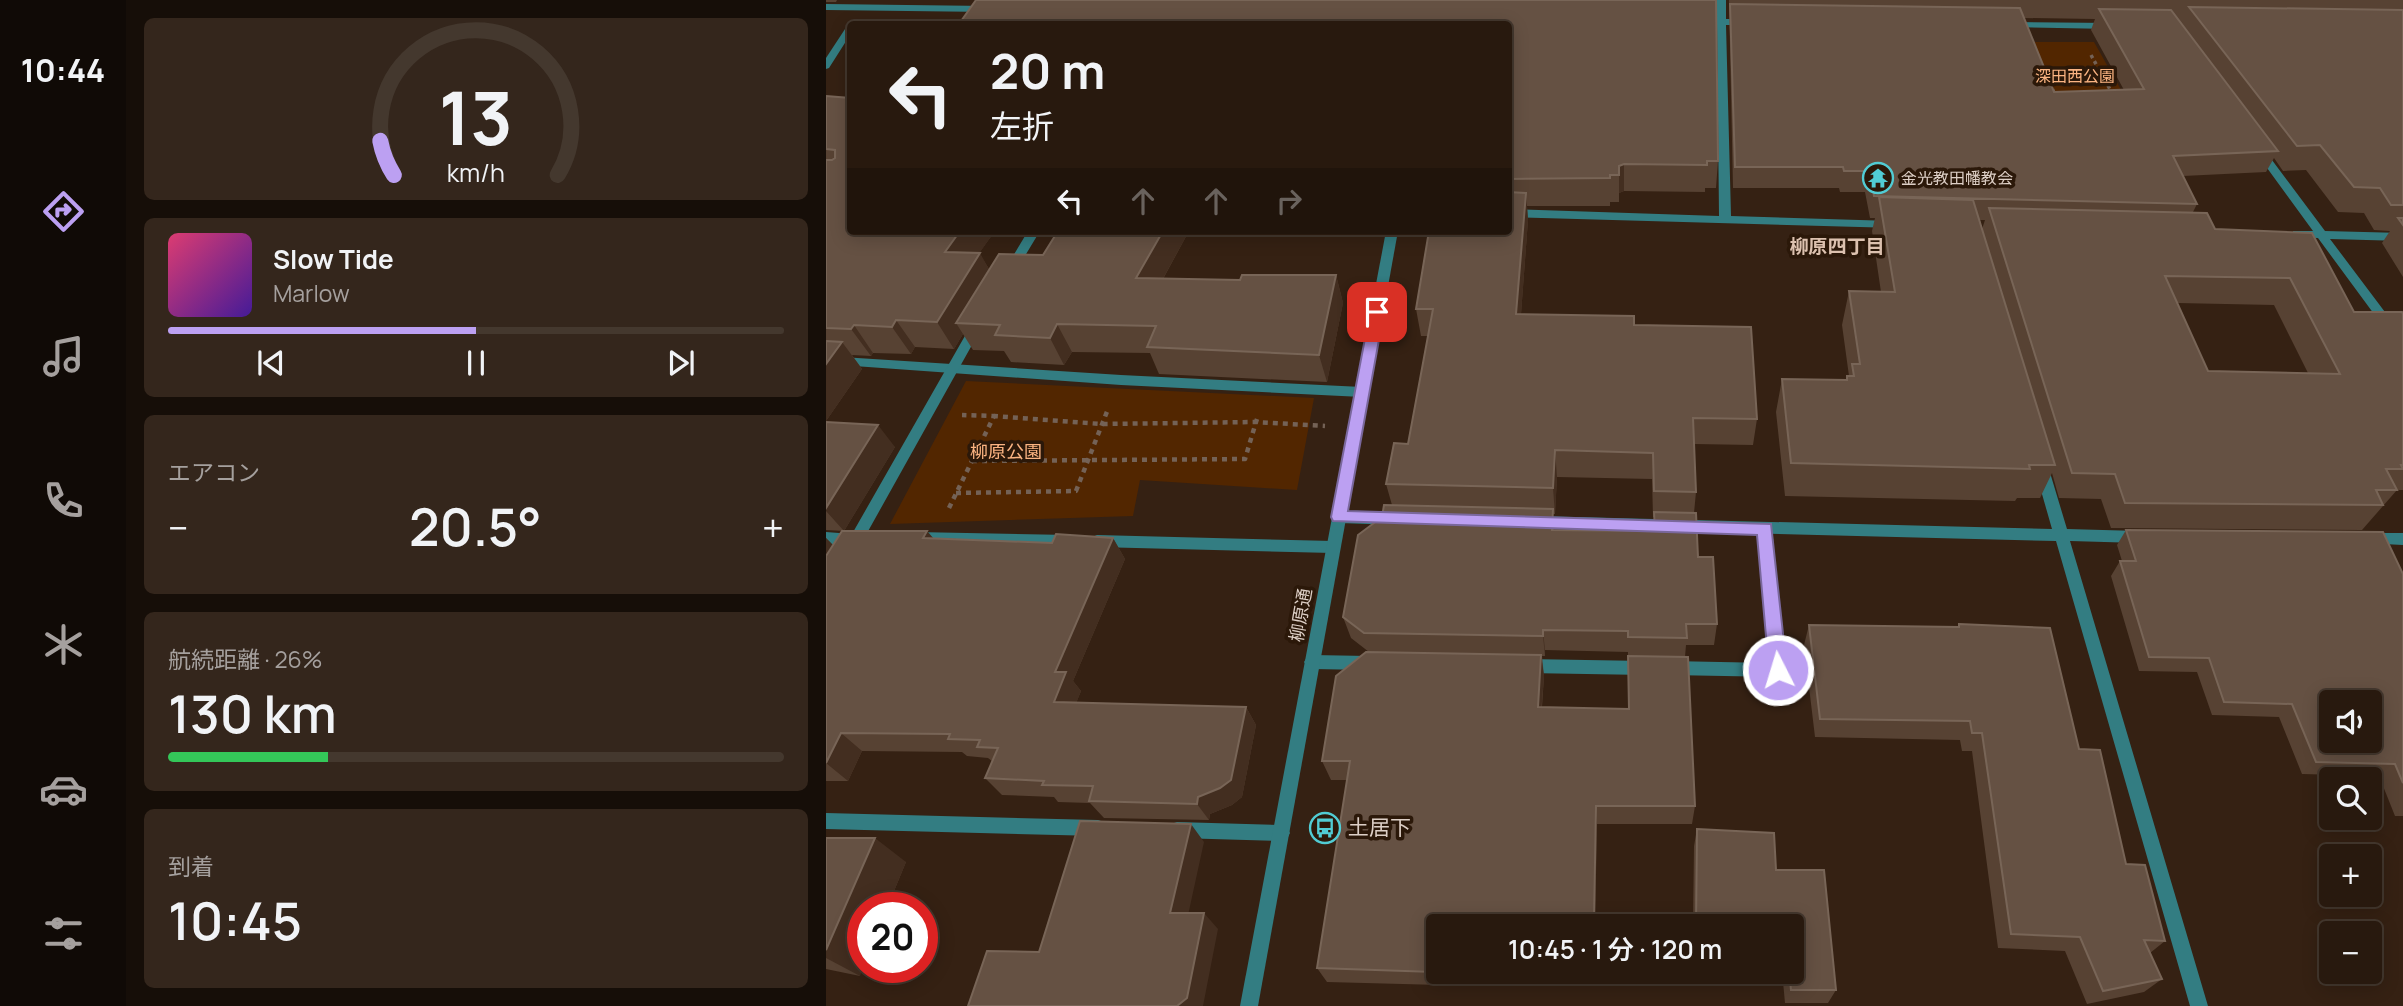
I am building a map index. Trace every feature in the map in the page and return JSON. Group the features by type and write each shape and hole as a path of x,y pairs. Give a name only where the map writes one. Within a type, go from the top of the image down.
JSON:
{"street":[{"path":"1721,0 1725,219"},
{"path":"855,21 866,4"},
{"path":"826,7 866,4 1000,10"},
{"path":"1679,21 1763,22"},
{"path":"2000,25 2126,26"},
{"path":"826,66 847,34"},
{"path":"2249,136 2403,345"},
{"path":"1512,213 1902,226"},
{"path":"2282,234 2403,237"},
{"path":"999,289 1032,235"},
{"name":"柳原通","path":"1249,1006 1391,235"},
{"path":"844,560 863,540 925,414 985,312"},
{"path":"826,360 1362,392"},
{"path":"2038,456 2199,1006"},
{"path":"1339,517 1408,519"},
{"path":"1518,522 2157,537"},
{"path":"1504,665 1778,670 1765,528"},
{"path":"826,538 863,540"},
{"path":"2348,538 2403,539"},
{"path":"896,539 1333,547"},
{"path":"1312,662 1381,663"},
{"path":"826,821 1115,829"},
{"path":"1157,830 1281,833"}],"path":[{"path":"2056,25 2065,46 2087,47 2118,104"},
{"path":"2044,69 2060,104"},
{"path":"925,414 1101,424 1256,422 1245,459 972,461"},
{"path":"965,475 994,416"},
{"path":"957,493 1076,491 1101,424"}],"green space":[{"name":"深田西公園","path":"2020,42 2094,42 2133,111 2051,111"},
{"name":"柳原公園","path":"966,381 1314,398 1297,490 1140,480 1133,516 890,524"}],"building":[{"path":"976,0 1716,0 1718,161 1707,161 1707,165 1624,164 1619,166 1619,175 1610,175 1610,178 1512,179 1512,21 961,21"},
{"path":"1730,4 2020,8 2054,92 2144,89 2099,9 2171,10 2278,151 2173,156 2197,204 1874,196 1870,171 1844,171 1843,167 1735,167"},
{"path":"2189,7 2403,10 2403,205 2391,205 2380,188 2354,187 2320,145 2297,146"},
{"path":"826,96 847,98 847,235 957,235 945,252 980,253 937,322 896,320 892,327 854,325 851,329 826,328 826,160 835,158 835,150 826,149"},
{"path":"1512,192 1526,193 1516,314 1634,316 1634,325 1751,327 1757,419 1693,418 1696,492 1654,491 1653,453 1555,450 1553,488 1386,484 1394,443 1408,444 1433,309 1416,309 1428,235 1512,235"},
{"path":"1879,197 1973,200 2055,465 2029,465 2030,469 1791,463 1782,379 1847,380 1847,376 1854,376 1852,364 1860,364 1849,291 1895,292"},
{"path":"1989,208 2207,213 2215,229 2312,233 2354,312 2403,314 2403,469 2386,469 2397,490 2376,490 2383,505 2125,503 2115,474 2072,473","holes":["2165,276 2290,278 2340,374 2208,371"]},
{"path":"1056,235 1161,235 1136,278 1240,280 1242,275 1336,275 1319,355 1147,347 1156,326 1057,324 1050,338 995,335 1000,325 956,323 999,254 1043,255"},
{"path":"826,341 842,342 826,364"},
{"path":"826,422 878,425 826,508"},
{"path":"1384,505 1553,509 1552,530 1655,531 1654,512 1696,513 1698,557 1713,557 1717,624 1686,624 1687,638 1628,637 1628,631 1543,630 1543,636 1364,633 1343,617 1358,535 1382,517"},
{"path":"2126,530 2383,532 2403,574 2403,783 2395,764 2316,762 2292,704 2224,702 2209,658 2149,657 2120,561 2136,561"},
{"path":"842,531 927,531 923,538 1052,543 1056,534 1113,538 1055,672 1066,672 1054,702 1246,707 1231,780 1198,797 1197,804 1089,801 1093,786 1042,785 1044,781 985,778 998,748 977,747 980,740 948,739 950,734 841,733 826,763 826,556"},
{"path":"1959,624 2050,628 2079,749 2100,750 2126,864 2145,865 2165,941 2144,940 2162,979 2103,991 2080,937 2011,934 1982,733 1972,733 1970,721 1820,719 1809,625 1959,627"},
{"path":"1366,652 1541,655 1538,707 1629,709 1628,656 1688,657 1695,806 1596,806 1594,914 1426,914 1426,972 1317,968 1350,761 1322,761 1336,676"},
{"path":"1080,821 1191,824 1170,913 1204,913 1187,998 1177,1006 968,1006 987,951 1039,952"},
{"path":"1697,829 1774,833 1776,870 1824,870 1836,990 1791,990 1790,984 1804,984 1804,914 1696,914"},
{"path":"826,838 875,838 851,892 847,892 847,902 826,950"}],"place":[{"name":"金光教田幡教会","path":"1878,178"},
{"name":"土居下","path":"1325,828"}],"district":[{"name":"柳原四丁目","path":"1837,246"}],"route":[{"path":"1377,312 1339,517 1765,528 1778,670"}]}
